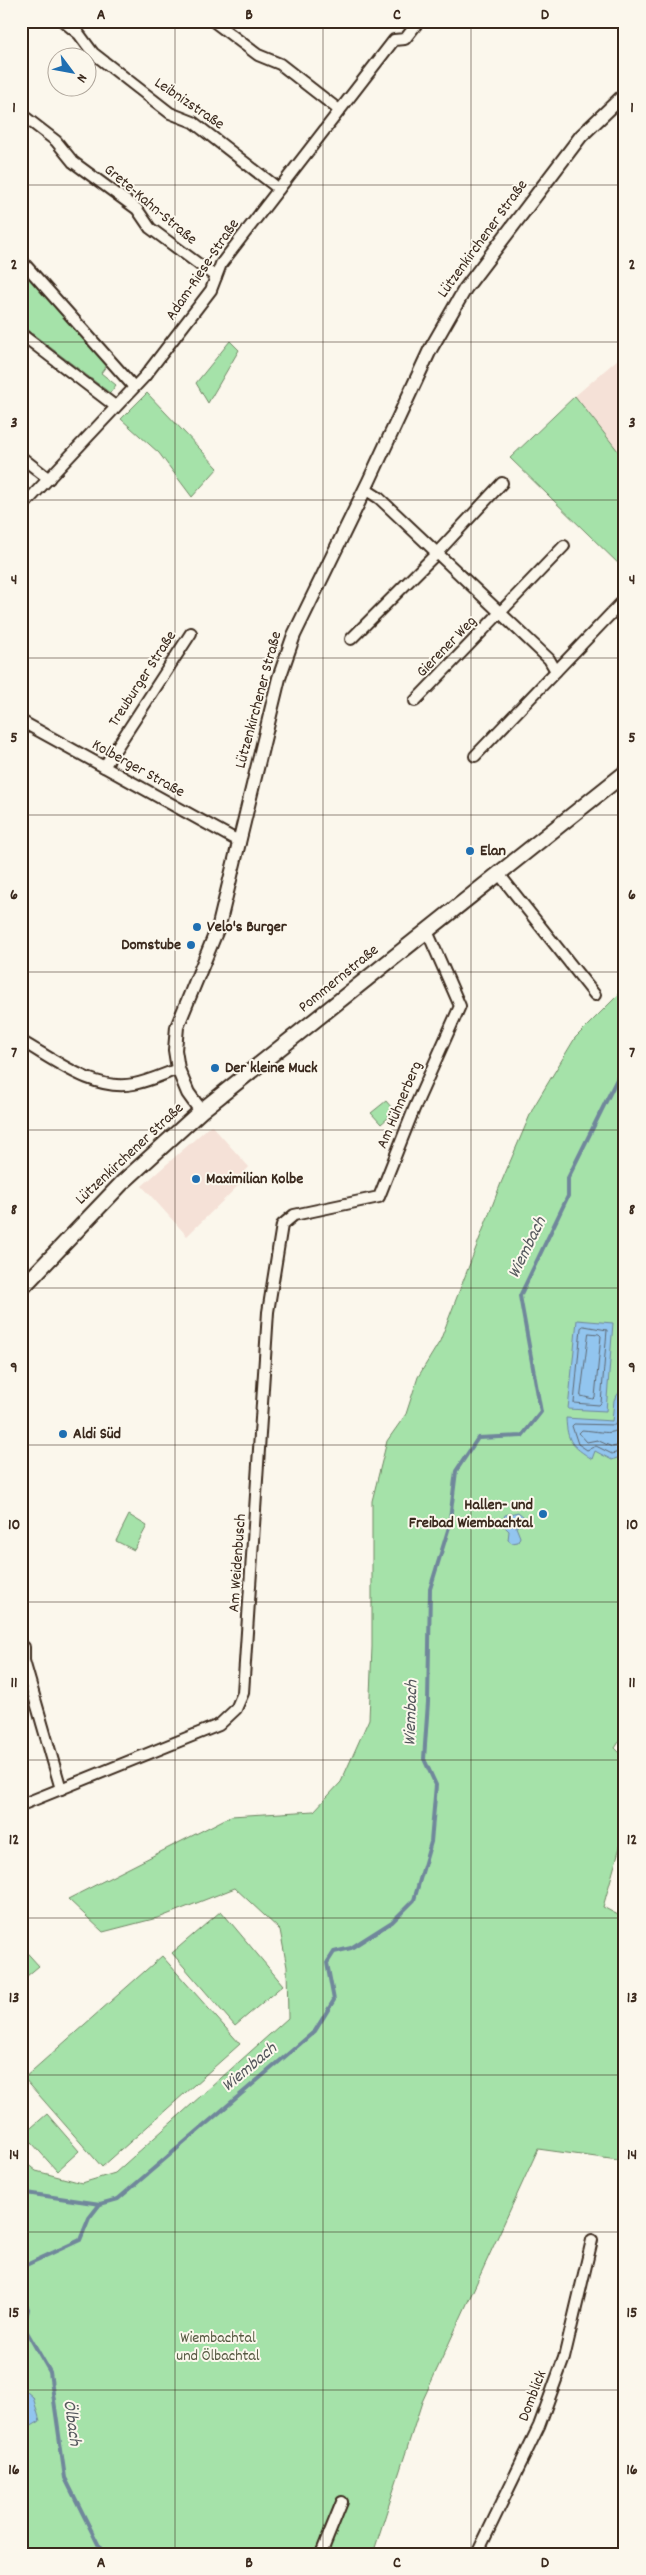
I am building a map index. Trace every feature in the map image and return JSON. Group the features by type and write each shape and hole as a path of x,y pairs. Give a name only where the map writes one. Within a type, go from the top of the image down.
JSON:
{"main road":[{"name":"Pommernstraße","path":"201,1111 625,773"},
{"name":"Lützenkirchener Straße","path":"21,1289 122,1183 201,1111"}],"street":[{"name":"Leibnizstraße","path":"63,21 79,34 93,53 162,107 170,113 193,122 279,189"},
{"path":"213,21 258,55 280,64 340,110"},
{"name":"Adam-Riese-Straße","path":"21,508 145,376 212,290 221,264 394,40 405,39 419,21"},
{"name":"Lützenkirchener Straße","path":"201,1111 188,1093 178,1069 175,1050 177,1027 219,925 279,678 294,635 430,350 465,289 581,136 625,94"},
{"name":"Grete-Kahn-Straße","path":"21,114 56,140 73,162 137,209 150,228 216,277"},
{"path":"21,260 134,386"},
{"path":"21,334 115,406"},
{"path":"21,457 49,478"},
{"path":"352,639 436,554 502,483"},
{"name":"Gierener Weg","path":"365,489 378,498 549,659 556,671"},
{"name":"Gierener Weg","path":"415,701 564,546"},
{"path":"475,756 625,598"},
{"name":"Treuburger Straße","path":"104,766 191,633"},
{"name":"Kolberger Straße","path":"21,722 240,842"},
{"path":"499,874 595,995"},
{"name":"Am Hühnerberg","path":"282,1225 294,1215 379,1197 414,1109 460,1006 427,931"},
{"path":"21,1042 79,1074 107,1084 134,1084 178,1069"},
{"name":"Am Weidenbusch","path":"21,1804 219,1725 236,1709 243,1693 268,1312 282,1225"},
{"path":"24,1647 24,1660 61,1789"},
{"name":"Domblick","path":"477,2554 539,2426 564,2358 592,2240"},
{"path":"321,2554 342,2502"}],"shaded area":[{"path":"625,353 625,460 575,396"},
{"name":"Maximilian Kolbe","path":"211,1125 249,1167 240,1177 243,1181 187,1236 142,1186"}],"green space":[{"path":"21,268 107,365 101,373 116,385 110,393 21,325"},
{"path":"230,341 239,350 208,403 196,383"},
{"path":"147,393 218,468 192,497 159,453 121,419"},
{"path":"575,396 625,460 625,570 510,458"},
{"name":"Wiembachtal und Ölbachtal","path":"625,992 625,1733 615,1748 625,1758 625,1829 603,1907 620,1916 625,1910 625,2161 538,2149 422,2402 373,2554 21,2554 21,2159 36,2171 82,2183 115,2173 288,2018 287,1967 280,1930 235,1888 161,1917 103,1932 68,1899 231,1816 314,1811 341,1782 369,1719 372,1647 372,1501 387,1441 406,1414 418,1377 440,1341 501,1183 533,1108 575,1038 619,994"},
{"path":"386,1101 392,1108 388,1118 381,1124 371,1113"},
{"path":"129,1515 147,1526 134,1550 116,1541"},
{"path":"221,1911 283,1985 235,2026 172,1953"},
{"path":"21,1946 39,1966 21,1981"},
{"path":"162,1956 240,2044 102,2167 24,2078"},
{"path":"47,2114 79,2151 57,2171 24,2134"}],"water":[{"path":"577,1320 613,1323 606,1411 568,1409"},
{"path":"622,1388 625,1388 625,1455 612,1460 595,1451 592,1459 572,1443 569,1438 566,1418 612,1421 614,1400"},
{"path":"518,1512 523,1516 524,1522 516,1527 520,1537 518,1542 512,1543 508,1540 509,1531 504,1526 503,1520 505,1515"},
{"path":"21,2387 33,2397 40,2421 21,2432"}],"waterway":[{"name":"Wiembach","path":"21,2189 26,2193 100,2204 118,2199 315,2031 334,2000 327,1963 334,1952 351,1948 392,1922 414,1900 431,1842 436,1785 424,1759 428,1702 430,1589 449,1527 456,1471 478,1438 522,1436 541,1412 520,1296 568,1196 568,1178 625,1063"},
{"name":"Ölbach","path":"21,2270 24,2266 80,2240 89,2218 100,2204"},
{"name":"Ölbach","path":"21,2296 28,2309 24,2327 50,2372 65,2478 103,2554"}],"place":[{"name":"Elan","path":"470,851"},
{"name":"Velo's Burger","path":"197,927"},
{"name":"Domstube","path":"191,945"},
{"name":"Der kleine Muck","path":"215,1068"},
{"name":"Maximilian Kolbe","path":"196,1179"},
{"name":"Aldi Süd","path":"63,1434"},
{"name":"Hallen- und Freibad Wiembachtal","path":"543,1514"}]}
